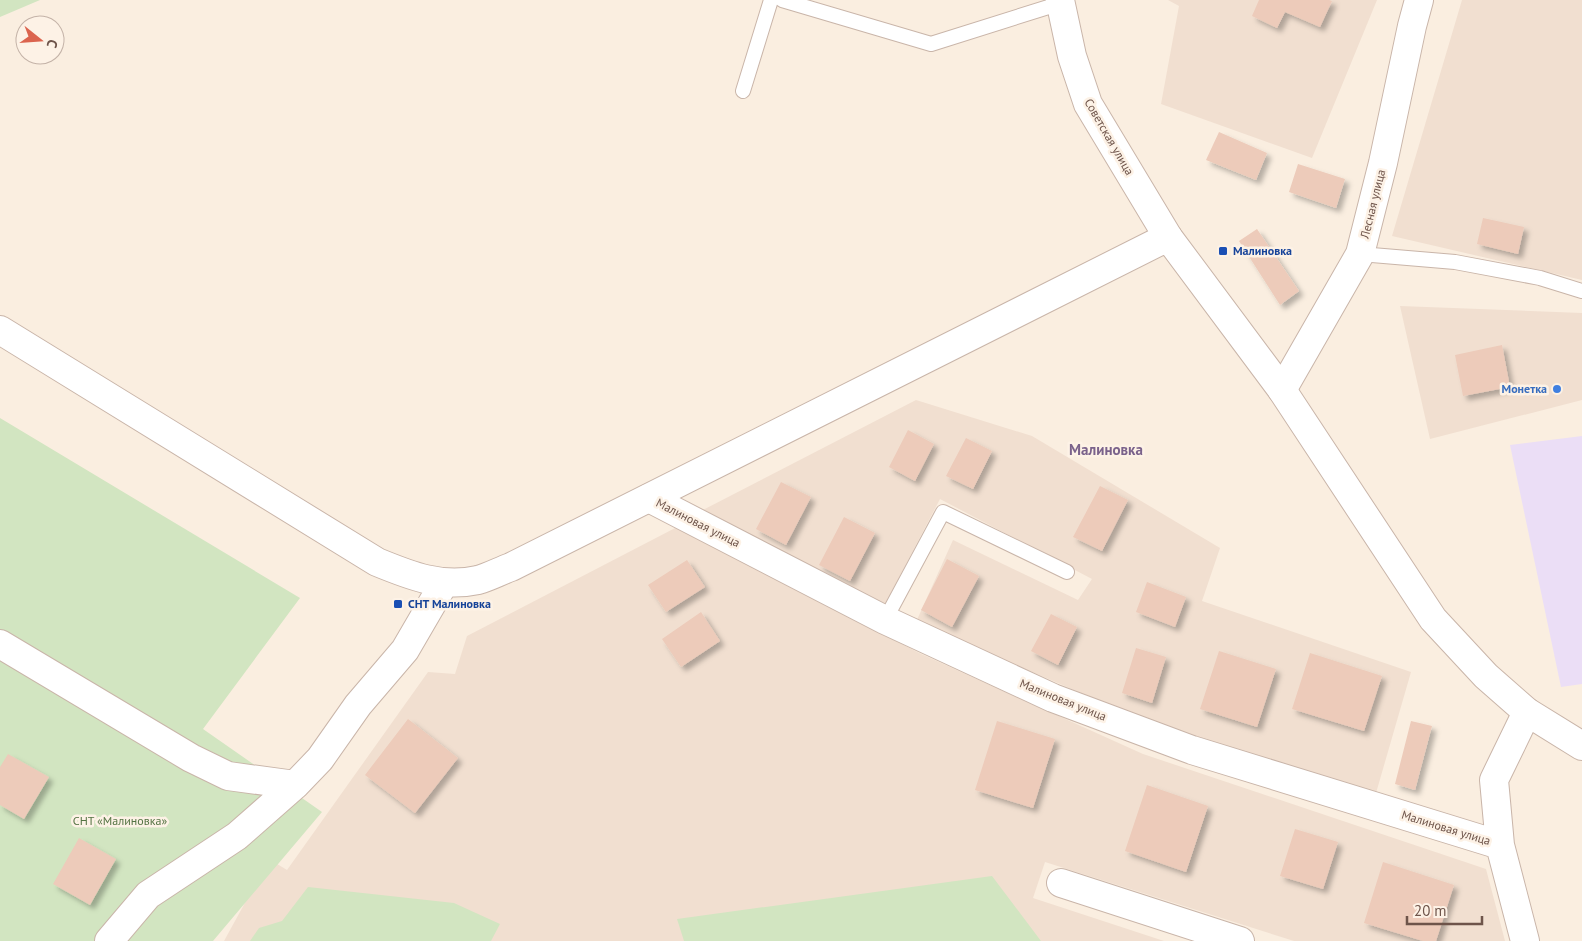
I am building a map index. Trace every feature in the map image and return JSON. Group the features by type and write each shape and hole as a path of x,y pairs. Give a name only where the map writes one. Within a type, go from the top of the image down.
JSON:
{"street":[{"name":"Лесная улица","path":"1282,390 1360,254 1383,163 1419,0"},
{"name":"Советская улица","path":"1060,2 1072,56 1088,104 1168,237 1282,390 1433,618 1486,676 1527,712 1582,746"},
{"path":"0,330 377,562 410,575 444,583 479,580 511,567 1168,237"},
{"name":"Малиновая улица","path":"649,498 885,620 1053,698 1183,746 1500,845"},
{"path":"109,941 148,895 236,836 295,785 320,759 358,705 406,650 444,583"},
{"path":"0,644 191,758 228,776 295,785"},
{"path":"1525,941 1500,845 1494,780 1527,712"},
{"path":"1061,883 1240,941"}],"lane":[{"path":"743,91 771,0"},
{"path":"782,0 931,44 1060,2"},
{"path":"1360,254 1455,262 1540,278 1582,291"},
{"path":"885,620 943,512 1067,572"}],"shaded area":[{"path":"1168,0 1377,0 1312,158 1161,104 1179,6"},
{"path":"1462,0 1582,0 1582,280 1392,236"},
{"path":"1400,306 1582,313 1582,400 1430,439"},
{"path":"916,400 1032,436 1220,548 1202,601 1411,672 1374,800 1160,727 916,622 953,540 1078,600 1092,579 940,499 883,608 699,512"},
{"path":"1582,436 1582,684 1561,687 1510,445"},
{"path":"679,526 919,653 1143,754 1486,869 1505,941 1294,941 1045,862 1033,898 1164,941 224,941 269,859 287,870 428,672 455,674 467,636"}],"green space":[{"path":"0,0 40,0 0,17"},
{"name":"СНТ «Малиновка»","path":"0,418 300,598 203,729 322,812 213,941 0,941"},
{"path":"992,876 1041,941 684,941 677,919"},
{"path":"308,887 454,903 500,924 491,941 250,941 259,928 282,921"}],"building":[{"path":"1259,0 1332,1 1320,27 1285,12 1277,28 1252,16"},
{"path":"1219,132 1267,153 1256,180 1206,160"},
{"path":"1298,164 1345,179 1336,208 1289,192"},
{"path":"1483,218 1524,227 1518,254 1477,244"},
{"path":"1257,229 1299,291 1280,305 1239,241"},
{"path":"1502,345 1510,387 1463,396 1455,355"},
{"path":"908,430 934,444 915,481 889,467"},
{"path":"966,438 992,451 973,489 946,476"},
{"path":"781,482 811,497 786,545 756,529"},
{"path":"1100,486 1128,500 1102,551 1073,537"},
{"path":"844,517 875,533 850,581 819,565"},
{"path":"947,559 979,576 952,627 921,610"},
{"path":"687,560 705,587 666,612 648,585"},
{"path":"1147,582 1186,597 1175,627 1136,612"},
{"path":"701,612 720,641 681,667 662,639"},
{"path":"1051,614 1077,627 1058,665 1031,651"},
{"path":"1136,648 1166,657 1152,703 1122,693"},
{"path":"1219,651 1276,669 1257,727 1200,709"},
{"path":"1310,653 1382,676 1364,731 1292,709"},
{"path":"408,719 458,758 415,813 365,775"},
{"path":"997,721 1055,739 1033,808 975,790"},
{"path":"1411,721 1432,726 1415,790 1395,784"},
{"path":"8,754 49,777 24,819 0,805 0,767"},
{"path":"1147,785 1208,806 1186,872 1125,851"},
{"path":"1295,829 1338,842 1323,889 1280,876"},
{"path":"79,838 116,859 90,905 53,884"},
{"path":"1383,862 1454,885 1436,941 1423,941 1364,923"}],"place":[{"name":"Малиновка","path":"1223,251"},
{"name":"Монетка","path":"1557,389"},
{"name":"СНТ Малиновка","path":"398,604"}],"district":[{"name":"Малиновка","path":"1106,450"}]}
